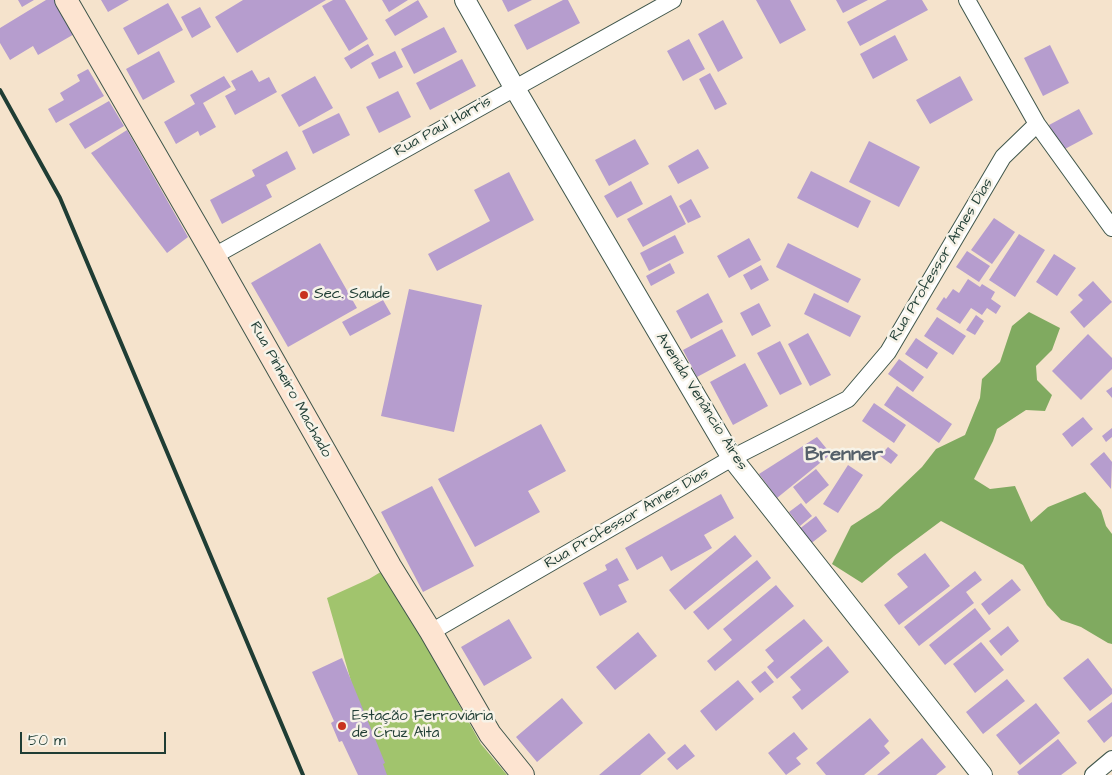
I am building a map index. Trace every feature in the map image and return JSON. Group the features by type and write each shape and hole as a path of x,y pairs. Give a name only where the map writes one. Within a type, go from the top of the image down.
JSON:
{"main road":[{"name":"Rua Pinheiro Machado","path":"66,0 390,566 490,734 523,775"}],"street":[{"name":"Avenida Venâncio Aires","path":"464,0 732,458 982,775"},
{"name":"Rua Paul Harris","path":"214,256 673,0"},
{"path":"968,0 1037,124 1112,228"},
{"name":"Rua Professor Annes Dias","path":"430,632 732,458 848,399 888,352 1004,157 1037,124"},
{"path":"1092,775 1112,759"}],"green space":[{"path":"1029,312 1060,328 1052,350 1036,366 1037,380 1052,395 1045,411 1026,410 997,429 974,479 990,489 1015,486 1031,522 1048,507 1085,492 1101,510 1106,526 1112,534 1112,644 1081,627 1061,620 1047,605 1023,565 941,521 862,583 832,564 851,526 879,508 922,467 936,449 965,435 980,398 982,379 1000,362 1012,326"},
{"path":"384,570 481,744 507,775 378,775 327,598"}],"building":[{"path":"18,0 34,0 22,7"},
{"path":"46,0 56,0 76,33 38,55 33,46 10,60 0,43 0,28"},
{"path":"101,0 129,0 108,12"},
{"path":"243,0 326,0 237,53 215,17"},
{"path":"333,0 345,0 368,39 349,51 322,6"},
{"path":"382,0 408,0 389,12"},
{"path":"418,0 428,17 395,36 385,20"},
{"path":"502,0 532,0 508,12"},
{"path":"563,0 568,0 580,23 527,50 514,25"},
{"path":"756,0 790,0 806,30 780,44"},
{"path":"836,0 868,0 843,13"},
{"path":"887,0 922,0 928,10 860,46 847,22"},
{"path":"168,3 183,30 138,55 123,28"},
{"path":"200,7 211,27 192,38 181,17"},
{"path":"723,20 743,58 718,72 698,34"},
{"path":"444,27 457,52 414,74 401,49"},
{"path":"895,35 908,60 873,79 860,54"},
{"path":"689,39 705,69 683,81 667,51"},
{"path":"368,44 374,55 351,69 344,58"},
{"path":"1050,45 1069,83 1043,96 1024,58"},
{"path":"159,51 175,82 143,100 126,69"},
{"path":"395,51 403,67 379,79 371,63"},
{"path":"462,59 476,86 430,110 416,83"},
{"path":"88,69 104,96 56,123 48,109 64,100 60,93 80,81 77,75"},
{"path":"252,70 259,82 269,77 277,92 235,115 225,96 236,90 231,81"},
{"path":"710,73 727,104 715,110 699,79"},
{"path":"224,76 231,87 203,103 216,127 200,136 198,131 176,144 164,122 195,104 190,95"},
{"path":"315,76 333,108 299,127 281,95"},
{"path":"960,76 973,100 930,124 916,100"},
{"path":"398,91 411,117 379,133 366,107"},
{"path":"109,101 124,126 85,149 69,124"},
{"path":"1079,109 1093,134 1063,150 1049,125"},
{"path":"339,113 350,135 313,154 302,131"},
{"path":"127,130 188,237 167,253 91,153"},
{"path":"635,139 649,164 609,186 595,160"},
{"path":"869,141 920,167 899,207 849,182"},
{"path":"698,149 709,168 678,184 668,166"},
{"path":"287,151 296,169 266,185 272,197 222,224 210,200 255,176 252,170"},
{"path":"811,171 871,201 858,228 797,198"},
{"path":"509,172 534,220 437,271 428,254 490,221 474,190"},
{"path":"631,181 643,204 617,218 604,196"},
{"path":"671,195 686,224 643,247 627,219"},
{"path":"691,199 701,217 688,223 679,206"},
{"path":"994,218 1015,232 992,264 971,250"},
{"path":"1019,234 1045,250 1015,297 989,280"},
{"path":"675,235 684,253 649,271 640,253"},
{"path":"749,238 761,260 729,278 717,256"},
{"name":"Sec. Saude","path":"320,243 357,308 288,347 251,283"},
{"path":"788,243 861,279 848,303 776,267"},
{"path":"967,251 990,266 979,282 956,267"},
{"path":"1054,254 1076,268 1057,296 1036,282"},
{"path":"670,263 675,273 651,286 646,276"},
{"path":"761,265 769,280 751,290 743,275"},
{"path":"968,279 980,287 982,284 995,292 991,299 1001,306 996,314 987,308 982,315 971,308 960,324 936,309 944,297 946,299 953,289 959,293"},
{"path":"1093,281 1112,302 1084,328 1070,312 1083,300 1078,295"},
{"path":"409,289 482,305 454,432 381,416"},
{"path":"708,293 723,322 691,339 676,311"},
{"path":"814,293 861,316 850,337 804,314"},
{"path":"383,300 391,314 350,336 342,322"},
{"path":"759,303 771,326 752,336 740,313"},
{"path":"976,315 984,321 975,335 966,330"},
{"path":"937,317 966,336 953,355 924,336"},
{"path":"722,329 736,356 697,377 683,350"},
{"path":"808,333 831,375 810,386 788,344"},
{"path":"1088,334 1112,358 1112,369 1081,400 1052,371"},
{"path":"916,338 938,353 927,369 905,354"},
{"path":"780,341 802,384 780,395 757,353"},
{"path":"899,359 924,377 913,392 888,374"},
{"path":"745,363 768,406 733,425 710,382"},
{"path":"897,386 952,424 939,443 884,405"},
{"path":"1112,387 1112,398 1106,391"},
{"path":"874,403 906,425 894,443 862,421"},
{"path":"1083,417 1093,429 1072,447 1062,434"},
{"path":"541,424 566,471 528,491 540,512 475,547 438,479"},
{"path":"1112,428 1112,437 1106,442 1102,436"},
{"path":"817,437 831,454 777,498 759,474"},
{"path":"888,447 898,455 891,464 880,456"},
{"path":"1104,452 1112,462 1111,489 1090,464"},
{"path":"848,465 863,475 838,513 823,504"},
{"path":"816,469 829,485 806,504 793,487"},
{"path":"432,486 474,566 423,592 381,512"},
{"path":"721,494 734,518 704,535 712,548 671,571 662,556 637,570 625,548"},
{"path":"801,503 812,516 800,526 789,512"},
{"path":"816,516 827,531 809,545 798,530"},
{"path":"735,535 752,556 685,610 669,590"},
{"path":"925,553 950,586 899,625 884,605 908,587 897,574"},
{"path":"617,558 629,580 618,585 627,602 600,616 583,583 607,570 605,565"},
{"path":"757,560 771,578 708,630 693,612"},
{"path":"975,571 982,580 966,592 974,603 919,646 904,627"},
{"path":"1012,579 1021,590 989,615 981,604"},
{"path":"776,585 794,606 715,671 707,661 732,640 723,629"},
{"path":"975,608 991,629 945,665 929,645"},
{"path":"509,619 532,658 484,686 461,647"},
{"path":"804,619 823,641 777,679 767,667 774,661 765,650"},
{"path":"1008,626 1019,641 1001,656 989,641"},
{"path":"638,632 657,656 615,690 596,667"},
{"path":"981,642 1004,670 975,693 953,664"},
{"path":"828,646 849,672 802,710 792,697 801,690 790,677"},
{"path":"342,658 385,763 383,764 387,775 358,775 342,741 339,742 331,723 334,721 312,672"},
{"path":"1088,658 1112,689 1112,694 1090,711 1063,678"},
{"path":"765,671 774,682 760,693 751,682"},
{"path":"1007,679 1025,701 983,734 966,712"},
{"path":"738,680 754,699 716,731 700,711"},
{"path":"562,698 583,723 537,762 516,737"},
{"path":"1112,702 1112,736 1104,743 1087,721"},
{"path":"1036,703 1060,733 1020,765 996,735"},
{"path":"870,718 889,741 884,746 890,753 864,775 826,775 816,763"},
{"path":"794,732 808,749 796,758 801,764 786,775 768,753"},
{"path":"649,733 666,753 640,775 599,775"},
{"path":"922,738 946,767 936,775 877,775"},
{"path":"1058,739 1077,763 1061,775 1019,775 1017,772"},
{"path":"685,744 695,756 677,770 667,759"}],"railway":[{"path":"0,90 60,198 303,775"}],"place":[{"name":"Sec. Saude","path":"304,295"},
{"name":"Estação Ferroviária de Cruz Alta","path":"342,726"}],"district":[{"name":"Brenner","path":"844,456"}]}
